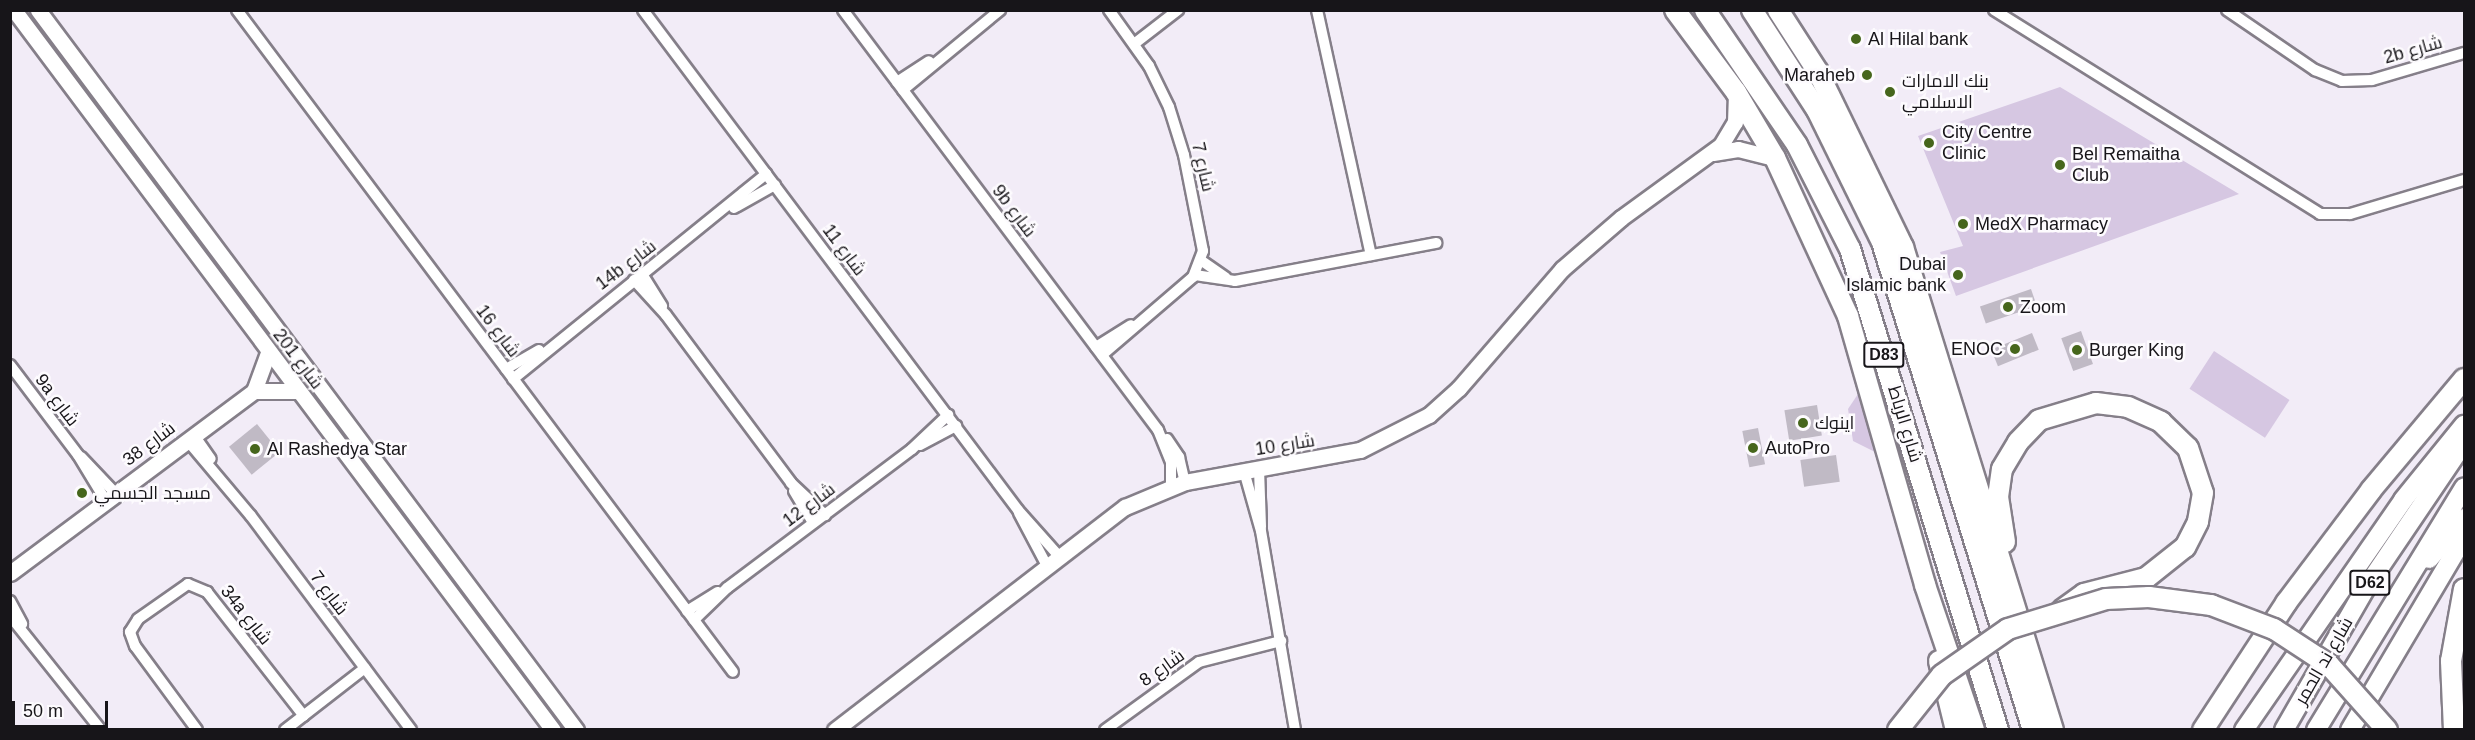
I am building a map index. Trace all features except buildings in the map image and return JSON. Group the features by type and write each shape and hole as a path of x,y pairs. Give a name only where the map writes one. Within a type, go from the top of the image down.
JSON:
{"highway":[{"path":"1675,10 1736,92 1775,158 1848,316 1928,594 1974,729"},
{"name":"شارع الرباط","path":"1705,10 1787,128 1850,249 1998,729"},
{"name":"شارع الرباط","path":"1752,10 1817,110 1882,242 2033,729"},
{"path":"1778,10 1818,72 1903,247 2053,729"},
{"path":"2203,729 2286,603 2371,490 2464,379"},
{"path":"2018,618 2019,591 1998,496 2002,469 2018,442 2039,420 2096,403 2128,407 2161,422 2188,448 2201,479 2198,522 2170,563 2146,578 2084,594 2062,610"},
{"path":"2454,729 2451,662 2464,589"},
{"path":"1928,594 1932,637 1956,729"},
{"path":"1898,729 1928,689 1973,650 2017,625 2106,599 2149,597 2211,605 2246,616 2293,640 2329,665 2387,729"}],"main road":[{"path":"2244,729 2403,500 2464,425"},
{"name":"شارع ند الحمر","path":"2284,729 2365,589 2464,443"},
{"name":"شارع ند الحمر","path":"2316,729 2392,601 2464,488"},
{"path":"2392,601 2464,518"},
{"path":"2350,729 2464,537"}],"street":[{"name":"شارع 201","path":"14,10 268,353 553,729"},
{"name":"شارع 201","path":"38,10 576,729"},
{"name":"شارع 16","path":"237,10 733,672"},
{"name":"شارع 11","path":"643,10 948,415 1052,560"},
{"name":"9b شارع","path":"843,10 1158,430 1178,484"},
{"path":"900,86 1000,10"},
{"name":"شارع 7","path":"1109,10 1134,44 1158,84 1178,131 1202,261"},
{"path":"1134,44 1178,10"},
{"path":"1317,10 1371,255"},
{"path":"1994,10 2320,214 2350,214 2464,180"},
{"name":"2b شارع","path":"2227,10 2324,75 2352,82 2372,80 2464,53"},
{"name":"شارع 10","path":"835,729 1052,560 1125,507 1178,484 1360,450 1429,415 1466,380 1562,269 1621,218 1710,154 1736,122 1736,92"},
{"name":"شارع 10","path":"1710,154 1738,149 1775,158"},
{"name":"14b شارع","path":"513,379 548,346 725,211 766,174"},
{"name":"14b شارع","path":"725,211 775,185"},
{"path":"1194,275 1235,280 1436,243"},
{"path":"1099,351 1194,275 1202,261 1235,280"},
{"path":"638,277 791,483 813,523"},
{"name":"14b شارع","path":"506,369 548,346"},
{"path":"268,353 254,391 297,391"},
{"name":"9a شارع","path":"12,371 111,497"},
{"name":"شارع 38","path":"10,573 254,391"},
{"name":"شارع 12","path":"691,615 912,449 948,415"},
{"name":"شارع 12","path":"912,449 956,426"},
{"name":"شارع 7","path":"190,437 411,729"},
{"path":"1251,470 1295,729"},
{"path":"791,483 825,514"},
{"name":"34a شارع","path":"196,729 135,646 130,632 138,620 188,584 207,592 304,716"},
{"path":"10,601 24,627 100,729"},
{"path":"10,616 24,627"},
{"name":"شارع 8","path":"1105,729 1187,669 1244,648 1281,645"},
{"path":"285,729 365,668"}],"shaded area":[{"name":"Bel Remaitha Club","path":"2060,87 2239,194 1956,296 1940,252 1963,246 1918,136"},
{"path":"2214,351 2289,400 2265,438 2189,389"},
{"path":"1860,391 1877,453 1853,441 1848,409"}],"place":[{"name":"Al Hilal bank","path":"1856,39"},
{"name":"Maraheb","path":"1867,75"},
{"name":"بنك الامارات الاسلامي","path":"1890,92"},
{"name":"City Centre Clinic","path":"1929,143"},
{"name":"Bel Remaitha Club","path":"2060,165"},
{"name":"MedX Pharmacy","path":"1963,224"},
{"name":"Dubai Islamic bank","path":"1958,275"},
{"name":"Zoom","path":"2008,307"},
{"name":"ENOC","path":"2015,349"},
{"name":"Burger King","path":"2077,350"},
{"name":"اينوك","path":"1803,423"},
{"name":"AutoPro","path":"1753,448"},
{"name":"Al Rashedya Star","path":"255,449"},
{"name":"مسجد الجسمي","path":"82,493"}]}
